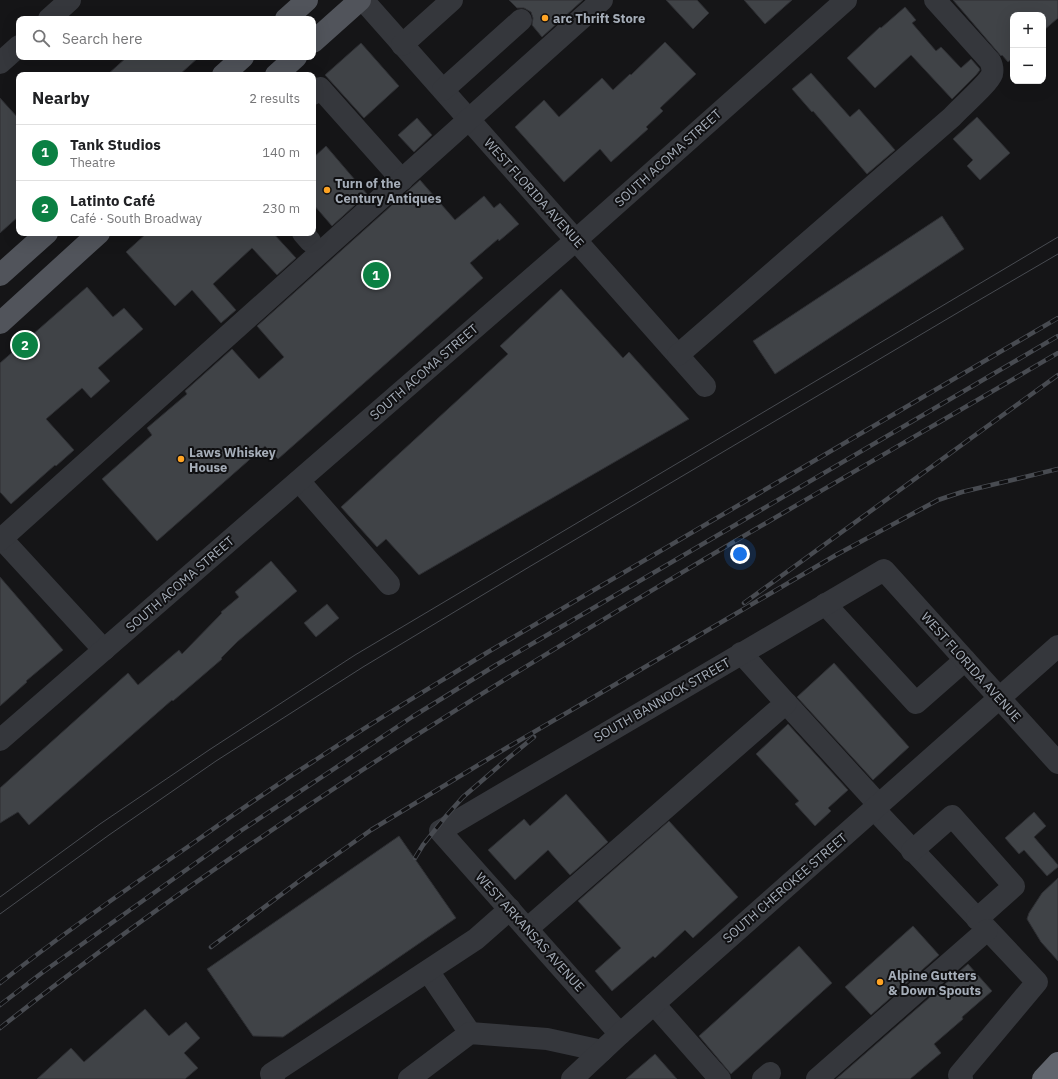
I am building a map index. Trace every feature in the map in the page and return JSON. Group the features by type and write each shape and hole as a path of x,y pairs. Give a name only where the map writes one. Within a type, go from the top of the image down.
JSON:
{"highway":[{"path":"1043,1079 1058,1064"}],"main road":[{"path":"289,16 307,0"},
{"path":"316,39 361,0"},
{"path":"226,72 240,60"},
{"path":"280,72 293,60"},
{"path":"0,275 44,236"},
{"path":"0,323 96,236"}],"street":[{"path":"52,16 70,0"},
{"name":"WEST FLORIDA AVENUE","path":"361,0 443,90 705,386"},
{"path":"402,45 452,0"},
{"path":"104,650 1,538 602,0"},
{"name":"SOUTH ACOMA STREET","path":"0,740 576,240 846,0"},
{"path":"678,355 946,122 986,84 992,75 990,61 936,0"},
{"path":"443,90 521,20"},
{"path":"0,63 16,49"},
{"path":"316,91 320,88 402,180"},
{"path":"299,481 388,584"},
{"name":"WEST FLORIDA AVENUE","path":"884,570 1058,763"},
{"name":"SOUTH BANNOCK STREET","path":"440,830 884,570"},
{"path":"825,604 916,703 965,660"},
{"name":"SOUTH CHEROKEE STREET","path":"572,1079 620,1034 1000,699 1058,646"},
{"path":"742,653 876,807 912,851 1037,982 959,1075 962,1079"},
{"path":"527,929 786,703"},
{"path":"816,1079 982,925 1014,886 952,816 912,851"},
{"name":"WEST ARKANSAS AVENUE","path":"440,830 620,1034"},
{"path":"274,1079 271,1074 476,939 510,909"},
{"path":"428,971 470,1033"},
{"path":"654,1004 720,1079"},
{"path":"409,1079 470,1033 546,1039 602,1051"}],"building":[{"name":"arc Thrift Store","path":"509,0 583,0 542,37 532,25 533,18 531,12 524,8 517,8"},
{"path":"666,0 697,0 709,13 693,29"},
{"path":"744,0 792,0 765,24"},
{"path":"953,0 1058,0 1058,18 1046,28 1046,12 1010,12 1010,60 1008,62 1002,55 1001,56"},
{"path":"905,7 916,20 912,23 936,51 941,47 961,68 971,59 979,68 980,70 976,75 952,99 911,55 875,88 847,58 880,27 881,28"},
{"path":"665,42 696,74 660,108 663,111 646,127 648,129 611,162 600,149 564,182 515,127 544,100 559,117 602,78 613,90"},
{"path":"361,43 399,86 364,118 325,75"},
{"path":"124,60 196,60 182,72 110,72"},
{"path":"811,73 850,117 859,109 895,150 867,174 792,89"},
{"path":"0,98 16,116 16,219 0,233"},
{"path":"977,117 1010,153 980,180 967,166 973,160 953,139"},
{"path":"417,118 432,135 414,152 398,135"},
{"path":"326,146 367,194 332,226 316,207 316,155"},
{"path":"420,180 455,220 484,196 494,208 500,203 519,224 499,241 498,239 470,263 483,278 278,459 265,446 157,541 102,479 152,435 147,428 187,394 185,391 232,349 259,379 284,357 257,326"},
{"path":"942,216 964,249 775,374 753,341"},
{"path":"144,236 276,236 296,258 277,275 252,248 213,284 236,310 221,323 192,290 175,306 126,252"},
{"path":"87,287 113,317 124,308 143,329 98,368 110,381 91,398 82,388 46,419 74,450 11,504 0,492 0,363"},
{"path":"561,289 623,358 629,352 689,419 419,575 386,539 377,547 341,507 508,354 500,346"},
{"path":"271,561 297,591 237,642 221,658 222,659 173,701 172,700 29,825 18,812 0,823 0,788 128,673 138,685 179,650 182,654 222,613 221,612 239,597 235,592"},
{"path":"0,577 63,650 26,681 27,682 0,706"},
{"path":"327,604 339,618 316,637 304,623"},
{"path":"834,663 909,747 873,780 797,697"},
{"path":"788,724 848,790 828,808 831,811 815,826 795,804 799,801 756,754"},
{"path":"566,794 608,842 570,875 548,850 515,880 488,850 524,819 530,826"},
{"path":"1034,812 1046,826 1034,837 1058,865 1058,867 1047,876 1024,850 1019,854 1005,838"},
{"path":"669,821 738,897 693,938 685,930 655,958 653,956 612,991 595,971 621,948 578,901"},
{"path":"399,836 456,918 283,1037 253,1036 207,969"},
{"path":"1058,878 1058,961 1041,942 1027,919 1029,913 1042,893"},
{"path":"913,926 939,955 871,1015 845,987"},
{"path":"799,946 832,983 731,1074 699,1036"},
{"path":"968,964 992,991 934,1044 941,1053 910,1079 836,1079"},
{"path":"145,1009 169,1036 186,1022 200,1038 184,1053 198,1068 185,1079 37,1079 71,1048 84,1062"},
{"path":"655,1054 677,1079 626,1079"}],"tram line":[{"path":"0,897 100,824 209,750 355,655 1058,237"},
{"path":"0,914 109,835 216,761 363,667 1058,254"}],"railway":[{"path":"0,983 93,913 235,813 379,719 488,652 1058,318"},
{"path":"0,1005 43,972 242,830 412,717 496,665 1058,336"},
{"path":"0,1028 125,933 253,843 384,756 517,672 651,591 1058,353"},
{"path":"744,603 1058,375"},
{"path":"211,947 371,830 508,747 836,555 938,500 962,492 1058,469"},
{"path":"415,858 423,845 463,797 534,737"}],"place":[{"name":"arc Thrift Store","path":"545,18"},
{"name":"Turn of the Century Antiques","path":"327,190"},
{"name":"Tank Studios","path":"376,275"},
{"name":"Latinto Café","path":"25,345"},
{"name":"Laws Whiskey House","path":"181,459"},
{"name":"Alpine Gutters & Down Spouts","path":"880,982"}]}
